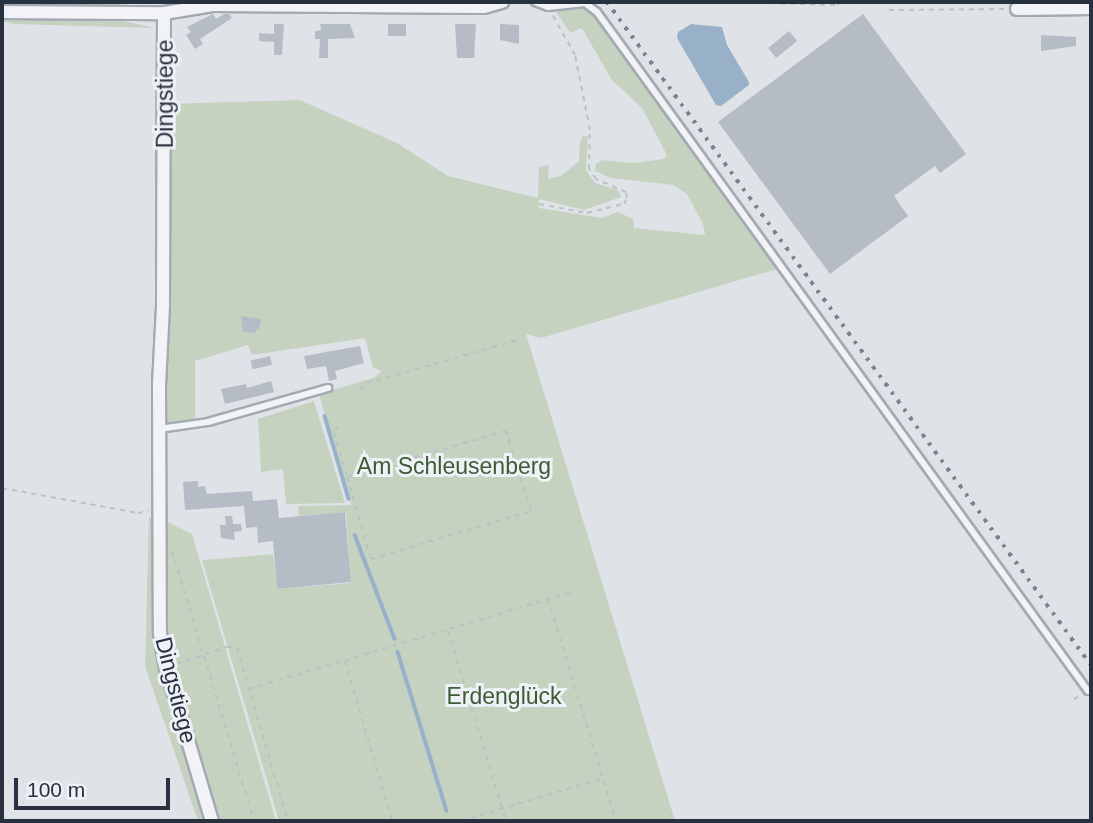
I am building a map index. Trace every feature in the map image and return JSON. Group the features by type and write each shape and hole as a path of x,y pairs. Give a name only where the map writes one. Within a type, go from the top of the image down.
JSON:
{"street":[{"name":"Dingstiege","path":"212,821 166,667 160,634 159,429 164,228 164,13 215,5 484,7 502,2"},
{"path":"1017,9 1091,8"},
{"path":"2,12 164,13"}],"lane":[{"path":"535,2 548,7 585,3 597,12 1088,691"},
{"path":"159,429 208,422 328,388"}],"path":[{"path":"730,2 837,5 842,2"},
{"path":"539,204 587,213 624,204 627,198 626,192 596,179 589,169 590,130 575,55 548,7"},
{"path":"889,10 1017,9"},
{"path":"360,390 367,383 521,339"},
{"path":"338,426 334,432 347,477 371,559 531,511 506,431 347,477"},
{"path":"2,488 138,513 160,510"},
{"path":"160,542 170,548 177,563 254,821"},
{"path":"249,689 575,591"},
{"path":"548,599 616,821"},
{"path":"448,629 506,821"},
{"path":"166,667 205,654 237,648 288,821"},
{"path":"344,660 392,821"},
{"path":"461,821 603,779"}],"green space":[{"path":"2,2 120,2 120,20 154,28 14,24 2,21"},
{"path":"581,7 593,13 777,269 541,338 526,334 675,821 279,821 202,560 273,554 277,589 351,583 346,512 299,516 298,506 351,505 319,394 373,378 382,371 373,368 365,338 252,355 248,345 195,361 195,420 163,429 168,104 300,100 397,143 448,176 538,198 539,167 549,165 548,179 561,176 579,161 580,143 583,136 588,136 586,170 595,183 618,190 621,197 584,210 539,199 539,208 602,218 618,212 633,219 634,228 705,235 703,224 687,194 673,185 611,178 595,171 596,164 602,160 633,163 664,159 667,155 642,108 611,79 582,28 570,33 555,10"},
{"path":"314,401 345,503 286,504 283,469 261,472 258,419"},
{"path":"149,517 155,519 158,667 207,821 198,821 145,666"},
{"path":"165,521 192,534 276,821 217,821 168,663"}],"water":[{"path":"691,24 722,27 727,45 749,82 749,85 721,106 716,105 677,38 678,32"}],"building":[{"path":"213,14 216,19 224,14 229,14 232,18 200,39 203,44 195,49 186,35 191,32 187,27"},
{"path":"863,14 966,154 940,173 935,166 894,196 908,216 830,274 718,122"},
{"path":"274,24 284,24 282,55 274,55 274,42 259,41 259,33 274,34"},
{"path":"320,24 350,24 355,38 328,39 328,58 319,58 320,39 315,39 315,31 321,30"},
{"path":"388,24 406,24 406,36 388,36"},
{"path":"455,24 476,24 474,58 457,58"},
{"path":"500,24 519,25 519,44 500,40"},
{"path":"789,31 797,41 776,58 768,48"},
{"path":"1041,35 1076,37 1076,46 1041,51"},
{"path":"241,316 261,319 259,329 256,329 255,333 243,332"},
{"path":"360,346 364,363 335,371 337,379 329,381 326,366 307,369 304,356"},
{"path":"270,356 272,365 253,369 251,360"},
{"path":"271,381 274,392 225,404 221,389 246,384 247,388"},
{"path":"198,481 198,487 205,486 207,494 252,491 253,501 277,499 279,518 345,512 351,582 277,589 273,541 258,543 257,527 246,528 244,506 185,510 183,482"},
{"path":"225,516 232,516 233,524 241,524 242,531 234,532 235,540 221,538 220,525 226,525"}],"waterway":[{"path":"325,416 349,499"},
{"path":"355,535 395,639"},
{"path":"398,652 447,811"}],"railway":[{"path":"607,2 1091,665"}],"park label":[{"name":"Am Schleusenberg","path":"454,466"},
{"name":"Erdenglück","path":"504,696"}]}
